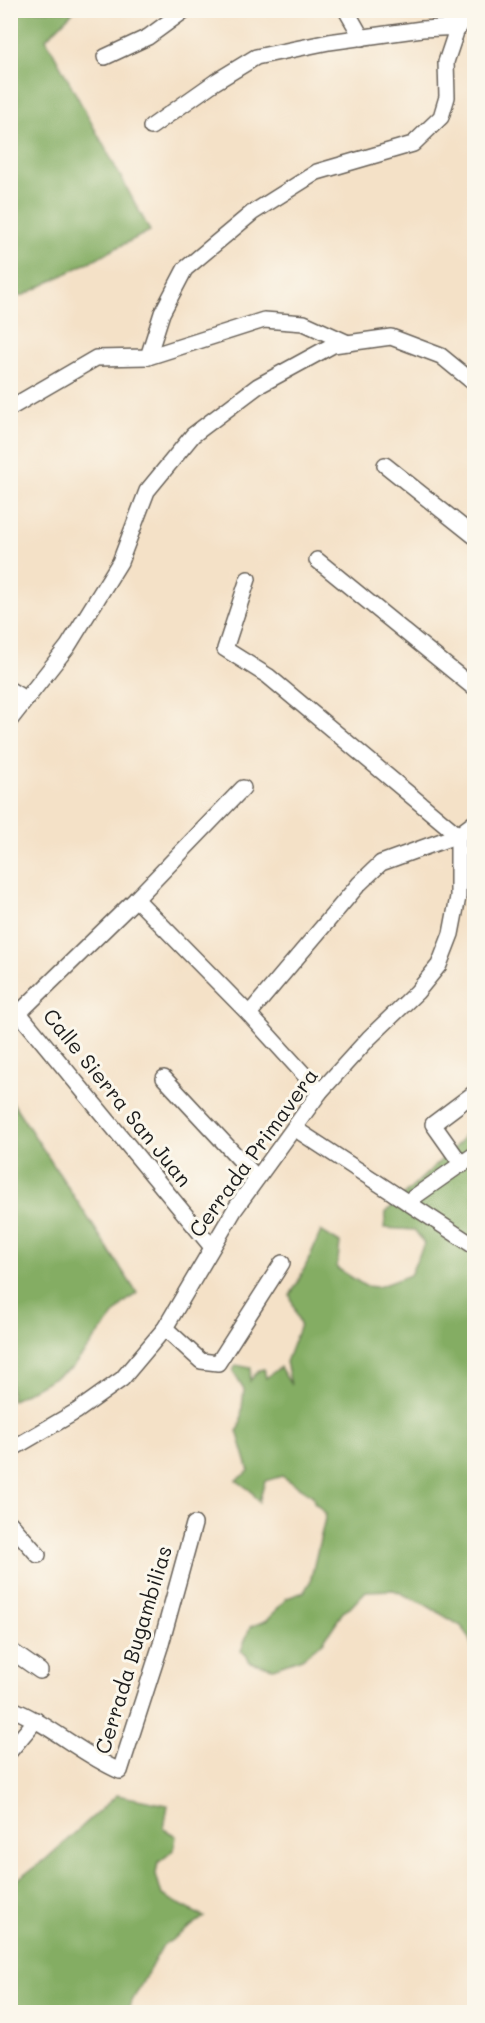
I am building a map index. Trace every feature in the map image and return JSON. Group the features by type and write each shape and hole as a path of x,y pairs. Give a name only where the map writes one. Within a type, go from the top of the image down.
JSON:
{"street":[{"path":"105,57 148,37 185,10"},
{"path":"346,10 362,39"},
{"path":"148,357 162,313 185,269 252,213 317,172 413,144 441,117 447,97 446,62 459,27 470,10"},
{"path":"151,127 215,82 256,57 329,42 422,29 459,27"},
{"path":"10,408 96,358 148,357 264,320 304,323 348,343"},
{"path":"10,720 68,646 120,562 147,491 193,435 258,386 333,345 391,337 441,356 474,383"},
{"path":"385,465 474,536"},
{"path":"317,560 474,688"},
{"path":"248,579 225,649 268,676 458,835"},
{"path":"10,690 25,699"},
{"path":"15,1015 136,899 243,788"},
{"path":"249,1014 359,884 381,863 458,835 474,823"},
{"name":"Cerrada Primavera","path":"10,1450 77,1411 122,1380 165,1328 211,1246 235,1209 320,1092 369,1038 417,992 439,965 451,934 458,897 458,835"},
{"path":"136,899 249,1014 320,1092"},
{"name":"Calle Sierra San Juan","path":"15,1015 211,1246"},
{"path":"164,1078 257,1178"},
{"path":"462,1165 433,1124 472,1094"},
{"path":"294,1128 474,1246"},
{"path":"407,1202 474,1155"},
{"path":"165,1328 201,1361 218,1364 282,1263"},
{"path":"10,1523 38,1555"},
{"name":"Cerrada Bugambilias","path":"10,1708 36,1720 79,1749 120,1771 161,1644 194,1524"},
{"path":"10,1650 40,1671"},
{"path":"10,1751 36,1720"}],"green space":[{"path":"11,10 74,11 46,39 150,231 24,295 11,297"},
{"path":"11,1100 137,1293 123,1304 72,1368 11,1401"},
{"path":"474,1125 474,1652 461,1626 426,1605 394,1590 366,1591 343,1612 323,1642 302,1658 273,1668 250,1662 241,1651 250,1627 267,1620 287,1598 304,1592 310,1582 326,1514 314,1502 313,1496 282,1476 265,1481 259,1502 251,1491 236,1480 249,1471 237,1431 240,1427 244,1389 233,1371 236,1365 251,1368 250,1381 259,1370 264,1369 266,1378 280,1367 291,1385 286,1362 300,1325 290,1295 321,1231 340,1243 337,1268 365,1286 378,1287 410,1275 424,1244 415,1230 384,1228 386,1212 461,1141 469,1126"},
{"path":"117,1795 168,1805 164,1829 176,1836 174,1850 158,1863 156,1874 162,1895 204,1917 162,1947 126,2012 11,2012 11,1884 46,1859"}]}
